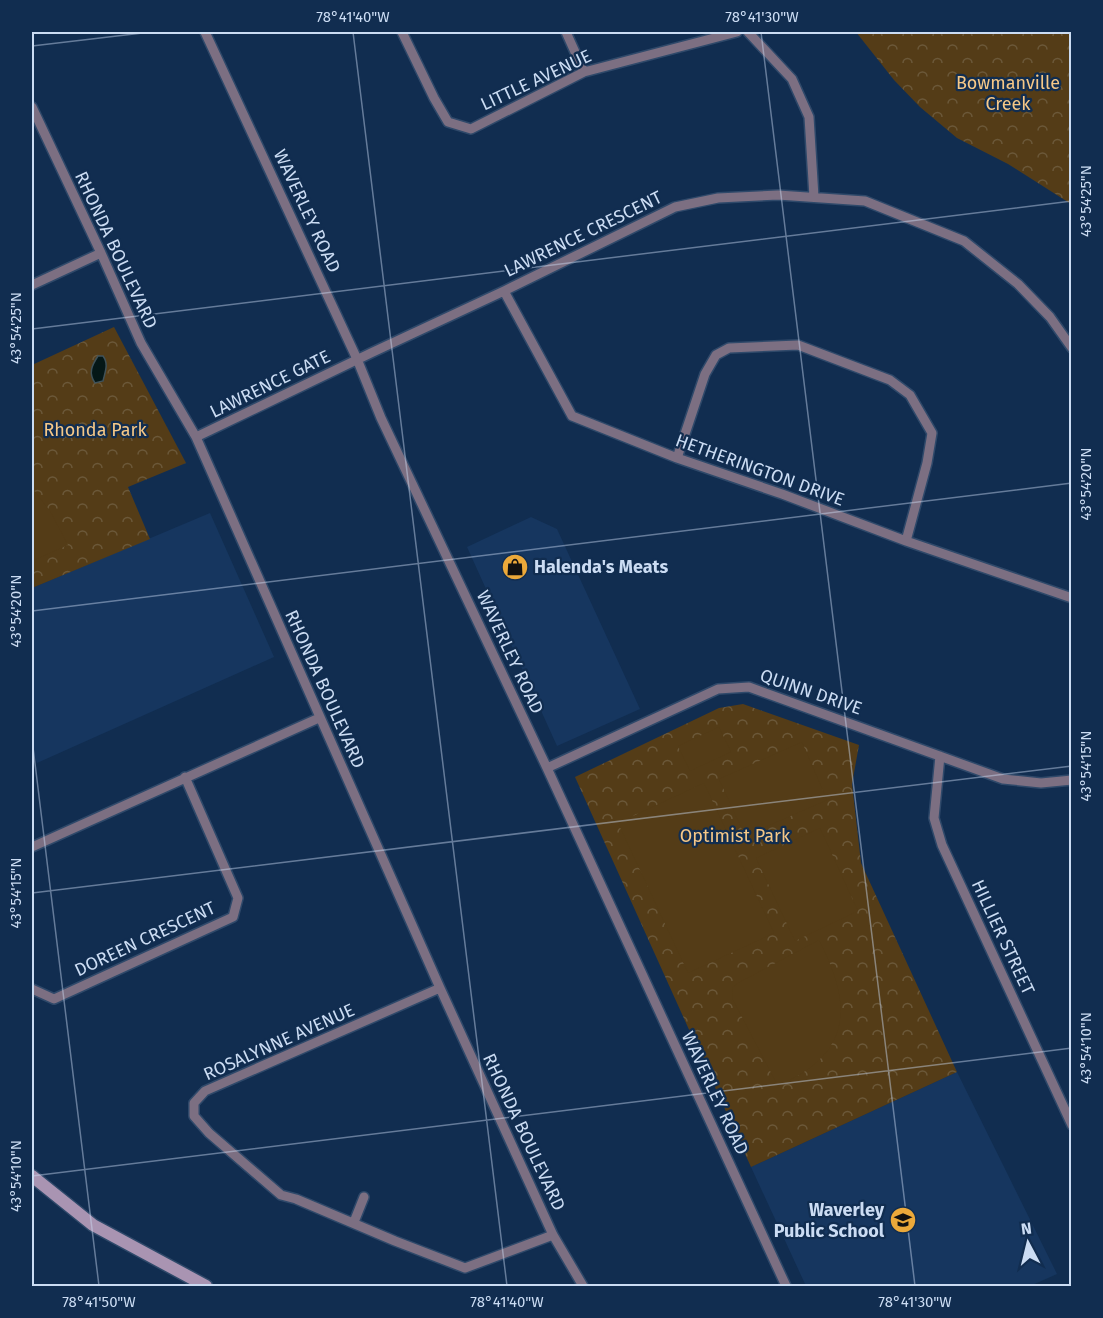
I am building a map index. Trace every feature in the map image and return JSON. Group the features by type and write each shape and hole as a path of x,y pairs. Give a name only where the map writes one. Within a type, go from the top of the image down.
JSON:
{"main road":[{"path":"32,1176 93,1225 206,1287"}],"street":[{"name":"WAVERLEY ROAD","path":"205,32 357,359 381,418 547,768 786,1287"},
{"name":"LITTLE AVENUE","path":"402,32 448,122 471,129 584,72 737,32"},
{"path":"566,32 584,72"},
{"path":"748,32 792,79 809,117 814,197"},
{"name":"RHONDA BOULEVARD","path":"32,107 34,121 101,254 141,343 196,437 440,988 553,1235 583,1287"},
{"name":"LAWRENCE CRESCENT","path":"357,359 504,291 675,207 718,198 778,195 865,201 964,241 1018,284 1050,317 1071,348"},
{"path":"32,285 101,254"},
{"name":"HETHERINGTON DRIVE","path":"504,291 572,416 676,458 1071,598"},
{"path":"676,458 705,374 716,355 729,348 798,345 890,380 910,395 932,433 927,463 906,541"},
{"name":"LAWRENCE GATE","path":"196,437 357,359"},
{"name":"QUINN DRIVE","path":"547,768 718,689 749,687 1003,779 1041,783 1071,780"},
{"path":"32,847 319,718"},
{"name":"HILLIER STREET","path":"940,756 934,818 942,845 1071,1125"},
{"name":"DOREEN CRESCENT","path":"32,990 54,999 233,917 238,898 184,777"},
{"name":"ROSALYNNE AVENUE","path":"440,988 205,1092 195,1102 194,1116 209,1133 281,1195 354,1222 395,1241 465,1268 553,1235"},
{"path":"354,1222 364,1197"}],"shaded area":[{"path":"98,356 103,356 106,368 103,381 95,383 92,369"},
{"path":"210,513 274,657 37,763 32,749 32,588"},
{"path":"531,517 557,529 640,709 557,746 467,547"},
{"name":"Waverley Public School","path":"957,1072 1057,1274 1030,1286 806,1286 751,1167"}],"green space":[{"name":"Bowmanville Creek","path":"856,32 1071,32 1071,204 1008,164 957,138 920,107 894,80"},
{"name":"Rhonda Park","path":"114,327 186,463 128,487 150,539 32,588 32,365"},
{"path":"32,488 50,511 68,545 32,561"},
{"name":"Optimist Park","path":"743,704 859,745 852,784 861,863 957,1072 751,1167 575,777 719,708"},
{"path":"719,727 731,752 690,771 678,746"},
{"path":"802,742 827,800 745,836 719,779"},
{"path":"704,783 774,933 688,973 618,823"},
{"path":"820,828 858,911 795,941 756,858"},
{"path":"819,940 834,973 840,1006 840,1023 835,1038 825,1053 807,1070 778,1086 732,998 733,987"}],"place":[{"name":"Halenda's Meats","path":"515,567"},
{"name":"Waverley Public School","path":"903,1220"}]}
